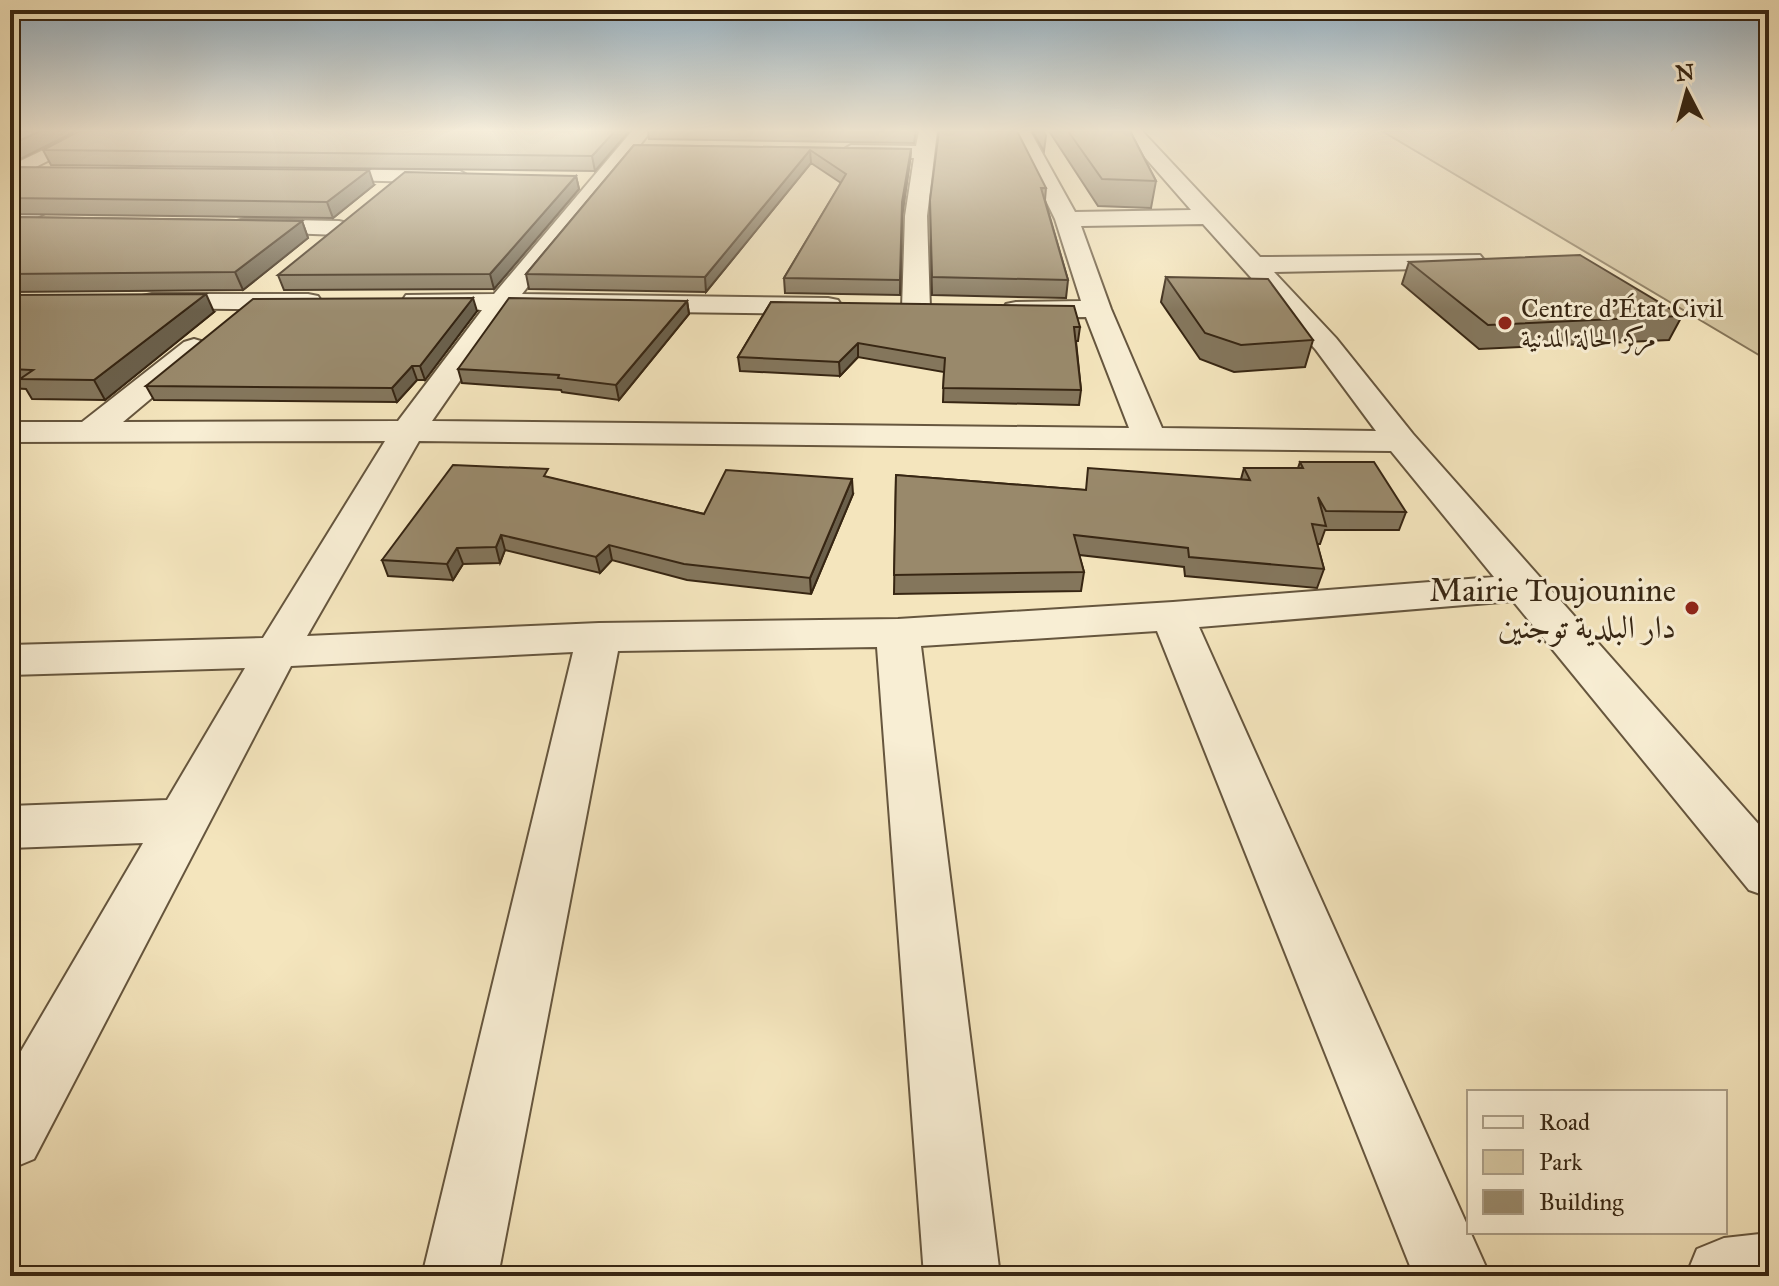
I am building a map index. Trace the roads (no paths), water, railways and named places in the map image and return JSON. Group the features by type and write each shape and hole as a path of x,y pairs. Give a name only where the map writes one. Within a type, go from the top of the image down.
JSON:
{"street":[{"path":"10,223 69,191"},
{"path":"306,256 384,191"},
{"path":"10,1135 276,652 408,431 503,300 592,191"},
{"path":"916,308 916,216 919,191"},
{"path":"1052,191 1067,219 1097,309 1150,439"},
{"path":"1185,191 1326,344 1401,441 1769,874"},
{"path":"229,226 357,213"},
{"path":"1067,219 1209,217"},
{"path":"10,223 57,224"},
{"path":"1253,265 1502,259"},
{"path":"90,432 284,274"},
{"path":"392,301 503,300 853,307"},
{"path":"130,302 329,302"},
{"path":"884,307 948,309"},
{"path":"995,309 1097,309"},
{"path":"10,432 408,431 1401,441"},
{"path":"10,660 599,637 898,633 1173,616 1525,587"},
{"path":"1173,616 1452,1276"},
{"path":"898,633 962,1276"},
{"path":"460,1276 599,637"},
{"path":"10,827 186,820"},
{"path":"1724,1276 1769,1271"}],"place":[{"name":"Centre d'État Civil مركز الحالة المدنية","path":"1505,323"},
{"name":"Mairie Toujounine دار البلدية توجنين","path":"1692,608"}]}
